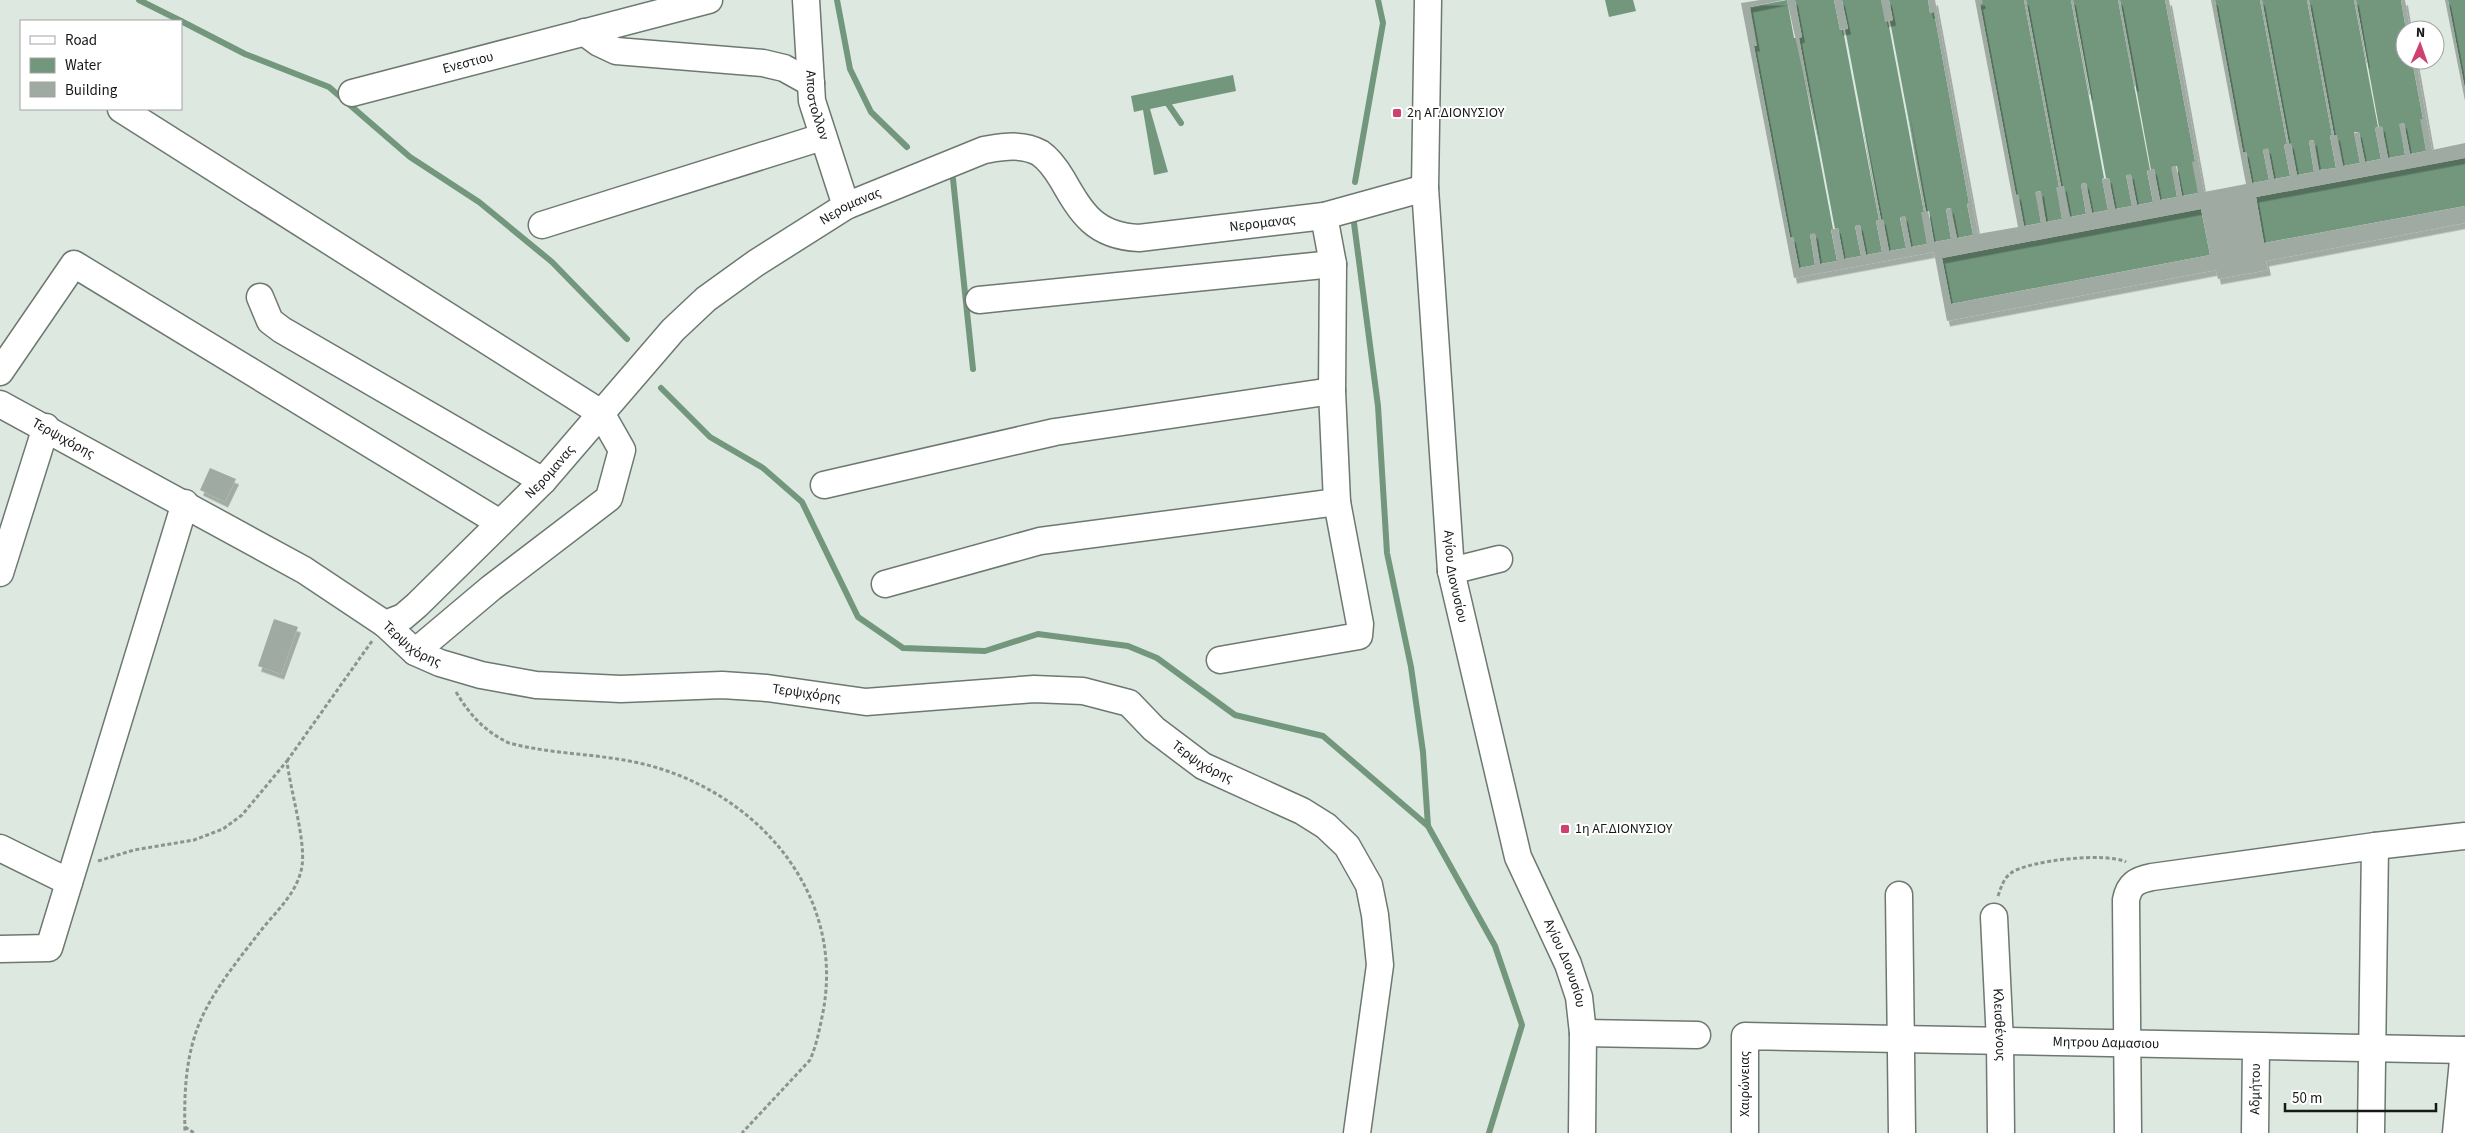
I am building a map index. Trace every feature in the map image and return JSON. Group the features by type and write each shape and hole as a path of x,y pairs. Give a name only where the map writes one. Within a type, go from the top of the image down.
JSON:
{"street":[{"name":"Ενεστιου","path":"352,93 709,0"},
{"name":"Αποστολλον","path":"806,0 812,101 822,137 846,206"},
{"name":"Αγίου Διονυσίου","path":"1428,0 1425,188 1451,571 1518,857 1568,964 1579,996 1583,1033 1582,1133"},
{"path":"584,32 599,43 616,51 763,62 784,68 811,83"},
{"path":"123,110 600,413 622,450 608,498 491,588 416,652"},
{"path":"542,225 822,137"},
{"name":"Νερομανας","path":"385,624 403,617 417,605 543,482 600,413 673,330 706,299 756,263 846,206 984,150 1004,146 1023,147 1039,153 1053,165 1076,203 1090,220 1104,231 1121,237 1139,238 1324,216 1425,188"},
{"path":"1220,660 1359,636 1360,624 1337,502 1332,391 1333,264 1324,216"},
{"path":"0,372 74,264 500,523"},
{"path":"979,300 1333,264"},
{"path":"260,297 270,321 282,330 543,482"},
{"path":"824,485 1055,432 1332,391"},
{"name":"Τερψιχόρης","path":"0,404 46,427 304,570 385,624 416,652 444,664 502,680 536,685 621,689 722,685 767,688 866,702 1034,689 1083,691 1129,703 1154,729 1203,766 1302,811 1326,826 1347,846 1369,885 1375,915 1380,965 1357,1133"},
{"path":"0,573 46,427"},
{"path":"885,584 1040,541 1337,502"},
{"path":"0,949 49,948 185,503"},
{"path":"1451,571 1498,559"},
{"path":"2128,1133 2129,1045 2126,900 2131,885 2140,880 2375,846 2465,836"},
{"path":"2371,1133 2375,846"},
{"path":"0,848 71,877"},
{"path":"1899,895 1902,1133"},
{"name":"Κλεισθένους","path":"1994,917 2000,1042 2001,1133"},
{"path":"1583,1033 1697,1035"},
{"name":"Μητρου Δαμασιου","path":"1745,1036 2129,1045 2465,1050"},
{"name":"Χαιρώνειας","path":"1745,1036 1746,1133"},
{"name":"Αδμήτου","path":"2255,1133 2256,1047"},
{"path":"2456,1133 2465,1050"}],"path":[{"path":"71,877 134,850 194,840 223,829 242,815 287,761 385,624"},
{"path":"444,664 448,680 468,712 476,722 496,736 524,746 637,762 681,776 736,806 770,835 787,857 802,881 820,925 828,965 827,995 815,1049 810,1060 742,1133"},
{"path":"184,1133 184,1096 190,1052 199,1024 233,968 296,885 302,866 301,841 287,761"},
{"path":"1994,917 1995,904 2004,881 2020,867 2032,864 2110,856 2129,863 2136,870 2140,880"},
{"path":"184,1127 194,1133"}],"water":[{"path":"1605,0 1633,0 1636,11 1609,17"},
{"path":"1787,0 1794,38 1797,38 1833,229 1831,230 1837,261 1820,264 1815,234 1810,234 1815,265 1799,268 1793,237 1790,237 1754,46 1750,7"},
{"path":"1795,0 1834,0 1840,30 1843,30 1879,220 1876,221 1882,252 1866,255 1860,225 1855,226 1861,256 1844,259 1838,228 1835,229 1799,38 1802,37"},
{"path":"1842,0 1881,0 1888,21 1924,212 1922,212 1927,244 1911,247 1905,216 1900,218 1906,248 1889,251 1883,220 1881,220 1845,29 1848,28"},
{"path":"1889,0 1928,0 1930,13 1934,12 1969,203 1967,204 1973,235 1957,238 1950,208 1946,209 1951,239 1934,242 1929,211 1926,212 1890,21 1893,20"},
{"path":"1982,0 2024,0 2059,187 2057,187 2062,219 2046,222 2040,191 2036,192 2041,223 2024,226 2018,195 2016,195 1980,4"},
{"path":"2026,0 2071,0 2104,178 2102,179 2108,210 2092,213 2086,183 2081,184 2086,214 2070,217 2061,186"},
{"path":"2073,0 2118,0 2150,170 2147,171 2153,202 2137,205 2131,175 2126,175 2132,206 2115,209 2109,178 2106,178"},
{"path":"2120,0 2165,0 2195,161 2198,193 2182,196 2177,166 2172,167 2177,197 2160,200 2154,169 2151,170"},
{"path":"2215,0 2260,0 2287,144 2284,145 2290,176 2274,179 2268,149 2263,150 2269,180 2252,183 2246,152 2243,152"},
{"path":"2262,0 2307,0 2332,135 2330,136 2336,168 2319,170 2313,140 2309,141 2314,172 2297,175 2291,144 2289,144"},
{"path":"2309,0 2354,0 2378,127 2375,128 2381,159 2365,162 2359,132 2354,132 2360,163 2343,166 2334,135"},
{"path":"2356,0 2401,0 2404,20 2395,20 2395,70 2414,70 2423,119 2421,119 2426,151 2410,154 2404,123 2400,124 2405,155 2388,158 2382,127 2379,127"},
{"path":"2448,0 2465,0 2465,89"},
{"path":"1233,75 1236,91 1150,109 1168,172 1154,175 1143,110 1134,112 1131,96"},
{"path":"2465,158 2465,206 2264,243 2256,197"},
{"path":"2201,209 2210,255 1951,304 1942,258"}],"building":[{"path":"1760,0 1784,0 1750,7 1757,46 1754,46 1790,237 1793,237 1799,268 1815,265 1810,234 1815,233 1820,264 1837,261 1831,229 1838,228 1844,259 1861,256 1855,226 1860,225 1866,255 1882,252 1876,221 1879,220 1860,113 1889,251 1906,248 1900,217 1905,216 1911,247 1927,244 1921,212 1924,212 1906,104 1926,212 1928,211 1934,242 1951,239 1946,209 1951,208 1957,238 1973,235 1967,204 1969,203 1934,12 1930,13 1928,0 1935,0 1978,234 2018,227 1975,0 1982,0 1983,3 1980,4 2016,195 2018,194 2024,226 2041,223 2035,192 2041,191 2046,222 2062,219 2056,187 2059,187 2024,0 2026,0 2061,186 2064,186 2070,217 2086,214 2081,184 2086,183 2092,213 2108,210 2102,179 2109,178 2115,209 2132,206 2126,175 2131,174 2137,205 2153,202 2147,170 2154,169 2160,200 2177,197 2171,167 2176,166 2182,196 2198,193 2192,162 2195,161 2165,0 2169,0 2204,192 2246,184 2211,0 2215,0 2243,152 2246,152 2252,183 2269,180 2263,150 2268,148 2274,179 2290,176 2284,145 2287,144 2260,0 2262,0 2289,144 2291,143 2297,175 2314,172 2309,141 2314,140 2319,170 2336,168 2330,136 2332,135 2307,0 2309,0 2334,135 2337,135 2343,166 2360,163 2354,133 2359,132 2365,162 2381,159 2375,128 2382,126 2388,158 2405,155 2399,124 2404,123 2410,154 2426,151 2420,119 2423,119 2414,70 2418,70 2432,150 2465,143 2465,158 2256,197 2264,243 2465,206 2465,223 2266,261 2268,270 2218,279 2216,270 1947,321 1934,252 1794,278 1741,3","holes":["2201,209 2210,255 1951,304 1942,258"]},
{"path":"1787,0 1795,0 1802,37 1799,38 1819,145"},
{"path":"1834,0 1842,0 1848,29 1840,30"},
{"path":"1881,0 1889,0 1893,20 1885,22"},
{"path":"2071,0 2073,0 2089,95"},
{"path":"2118,0 2120,0 2136,86 2134,86"},
{"path":"2354,0 2356,0 2367,63 2366,63"},
{"path":"2401,0 2405,0 2408,20 2404,20"},
{"path":"2445,0 2448,0 2465,89 2465,101"},
{"path":"210,468 236,479 225,502 200,490"},
{"path":"274,619 298,627 281,674 258,666"}],"waterway":[{"path":"139,0 179,20"},
{"path":"837,0 850,69 871,112 907,147"},
{"path":"1355,182 1383,23 1378,0"},
{"path":"182,22 245,54 329,87 410,157 479,202 552,262 627,339"},
{"path":"1164,98 1181,123"},
{"path":"953,179 973,369"},
{"path":"1354,223 1378,406 1387,553 1411,667 1423,752 1428,826 1495,946 1522,1025 1489,1133"},
{"path":"661,388 710,437 763,468 802,502 858,617 903,648 985,651 1038,634 1128,646 1157,658 1235,715 1323,736 1428,826"}],"place":[{"name":"2η ΑΓ.ΔΙΟΝΥΣΙΟΥ","path":"1397,113"},
{"name":"1η ΑΓ.ΔΙΟΝΥΣΙΟΥ","path":"1565,829"}]}
